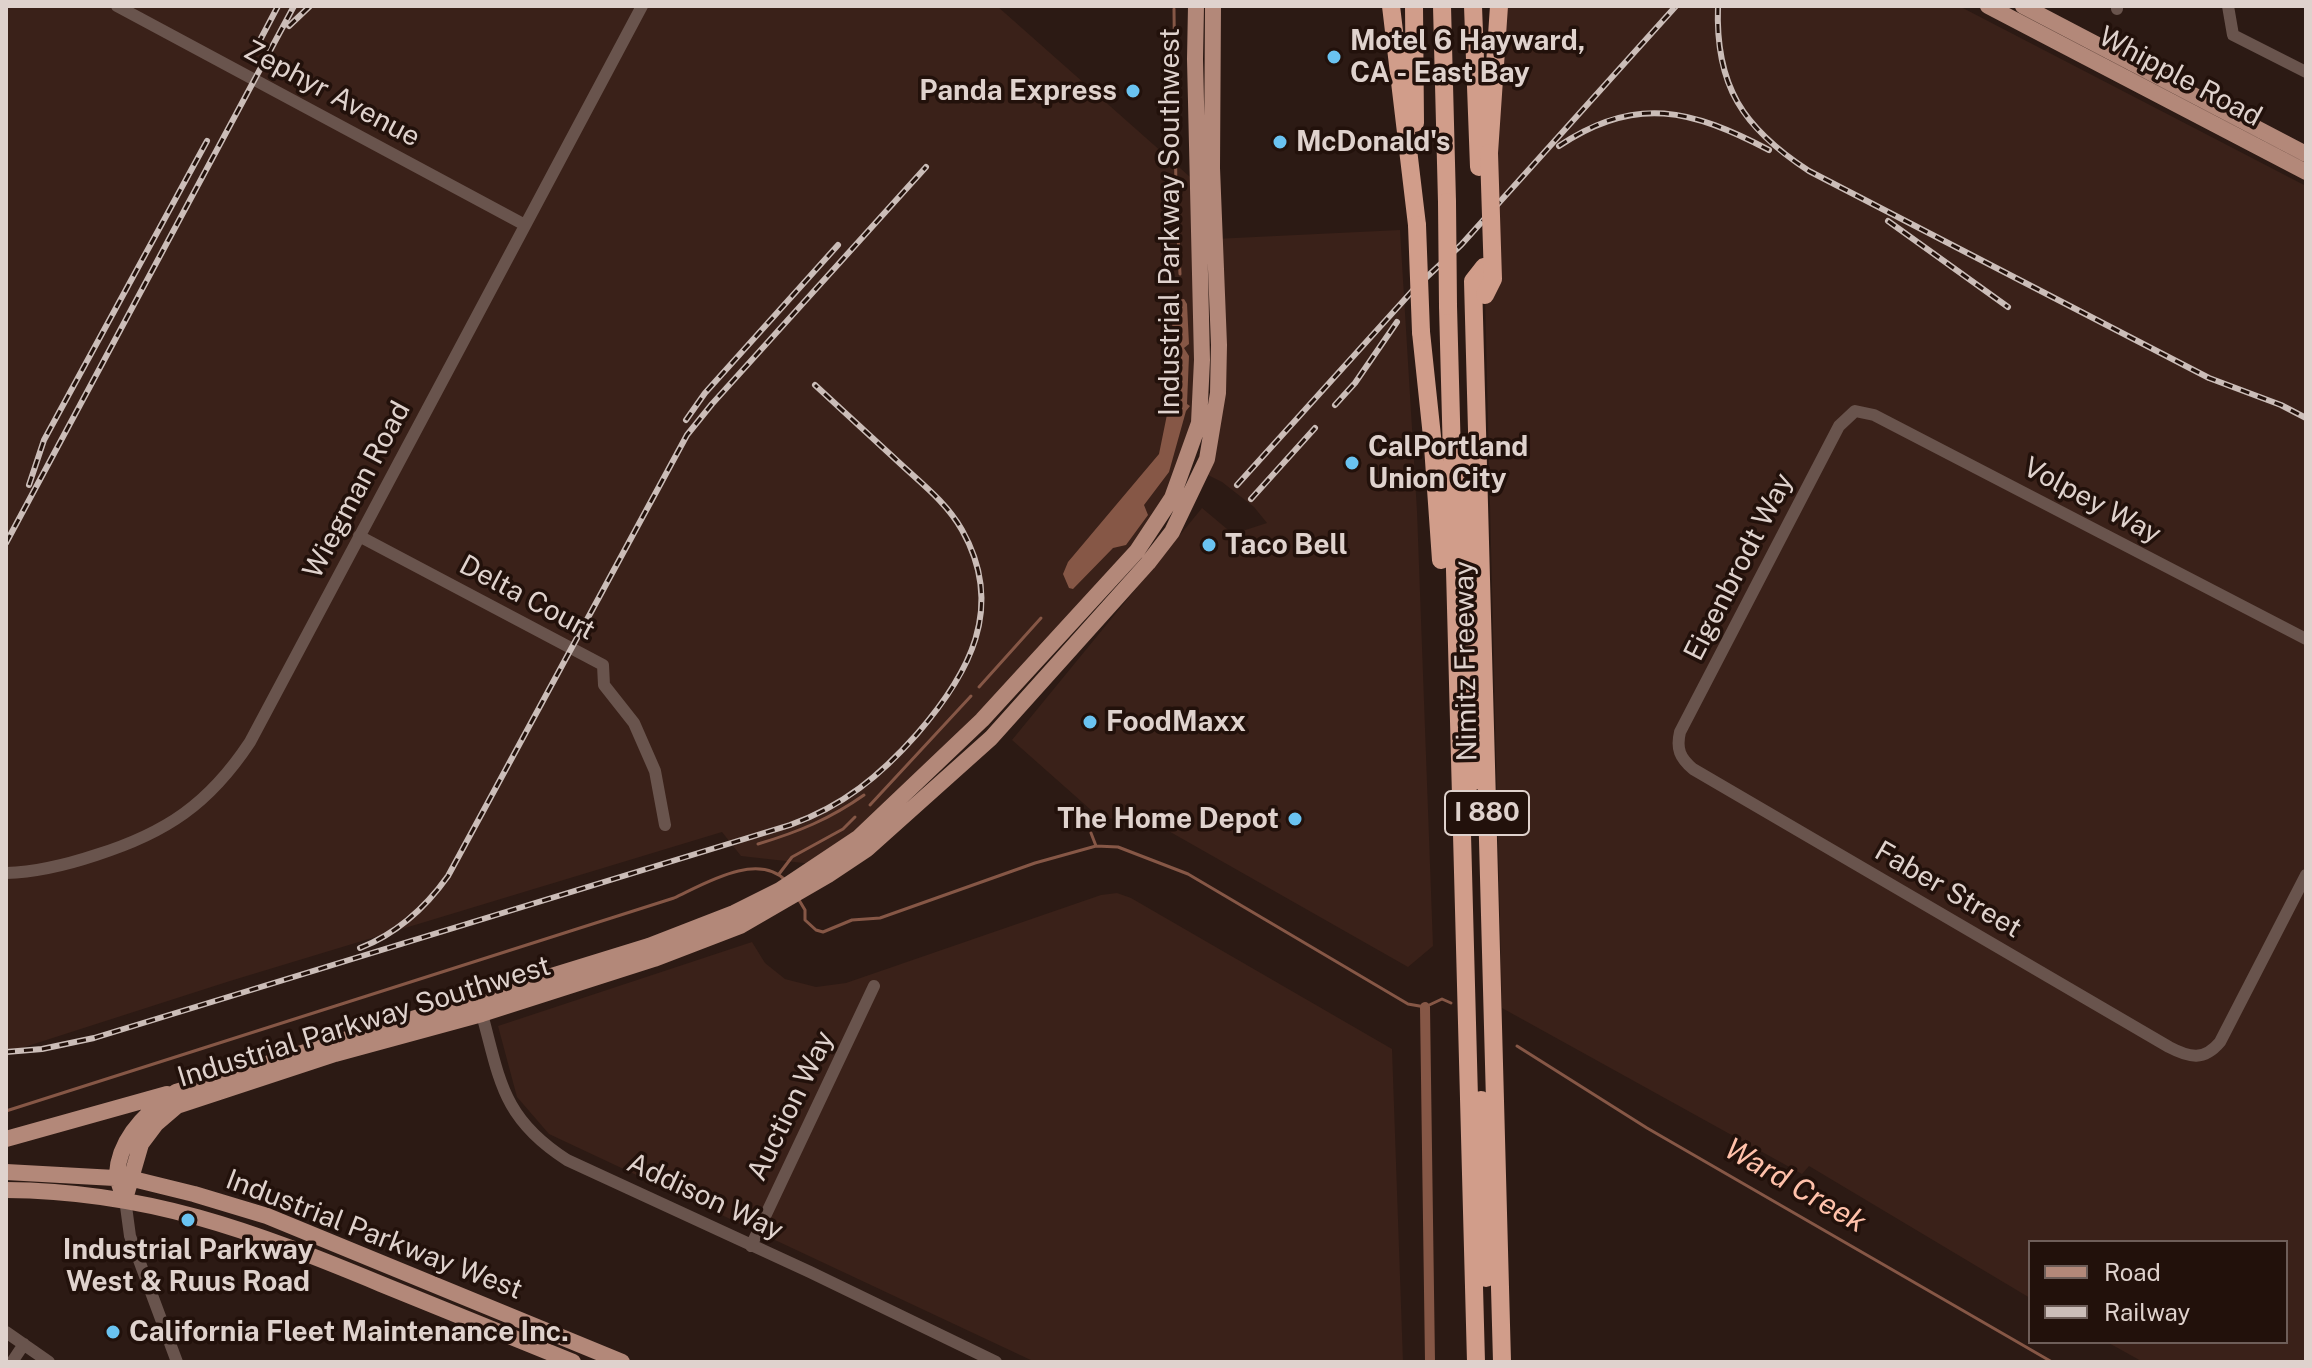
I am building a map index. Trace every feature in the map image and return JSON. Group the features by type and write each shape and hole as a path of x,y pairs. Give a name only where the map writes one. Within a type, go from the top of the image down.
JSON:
{"highway":[{"path":"1391,6 1417,225"},
{"path":"1414,6 1421,332 1434,460 1443,616 1455,638"},
{"name":"Nimitz Freeway","path":"1442,6 1455,638 1476,1362"},
{"name":"Nimitz Freeway","path":"1473,6 1484,160 1484,267 1513,1362"},
{"path":"1485,295 1493,279 1484,160 1499,6"},
{"name":"I 880","path":"1484,267 1473,281 1502,1362"},
{"name":"I 880","path":"1448,350 1460,365 1461,387 1488,1362"}],"main road":[{"name":"Industrial Parkway Southwest","path":"125,1199 130,1137 156,1105 176,1092 654,959 737,919 867,849 991,738 1148,563 1172,532 1207,459 1216,408 1219,345 1209,294 1195,59 1196,6"},
{"name":"Industrial Parkway Southwest","path":"824,870 982,720 1137,551 1172,498 1199,423 1202,396 1209,294 1213,6"},
{"name":"Whipple Road","path":"1988,6 2306,172"},
{"name":"Whipple Road","path":"2023,6 2306,154"},
{"path":"982,720 991,738"},
{"name":"Industrial Parkway Southwest","path":"125,1178 141,1144 156,1124 177,1106 479,1006"},
{"path":"6,1139 152,1096 176,1092"},
{"name":"Industrial Parkway West","path":"6,1172 125,1178 267,1216 622,1362"},
{"name":"Industrial Parkway West","path":"6,1190 53,1190 125,1199 190,1214 258,1235 573,1362"}],"street":[{"name":"Zephyr Avenue","path":"117,6 525,225"},
{"name":"Wiegman Road","path":"6,873 63,866 133,843 173,823 214,789 250,742 642,6"},
{"path":"2228,6 2233,35 2306,72"},
{"name":"Volpey Way","path":"1855,411 1874,415 2306,639"},
{"name":"Eigenbrodt Way","path":"1679,752 1680,732 1839,426 1855,411"},
{"name":"Delta Court","path":"359,536 603,665 604,685 634,723 655,771 665,825"},
{"name":"Faber Street","path":"1679,752 1693,769 2191,1057 2201,1057 2220,1042 2306,875"},
{"name":"Auction Way","path":"751,1246 874,986"},
{"name":"Addison Way","path":"479,1006 509,1103 524,1126 544,1145 567,1160 996,1362"},
{"path":"125,1199 130,1236 177,1362"},
{"path":"6,1332 49,1362"},
{"path":"12,1362 24,1344"}],"shaded area":[{"path":"6,6 997,6 1198,184 1202,396 1180,480 1137,551 982,720 821,865 741,856 722,832 230,981 6,1053"},
{"path":"1499,6 1959,6 2306,186 2306,1362 2143,1362 2111,1344 2288,1344 2288,1240 2028,1240 2028,1297 1809,1166 1802,1174 1502,1008 1485,295"},
{"path":"1400,230 1417,511 1433,946 1408,967 1151,821 1100,818 1012,740 1202,508 1233,534 1267,523 1254,507 1222,482 1202,472 1215,423 1214,239"},
{"path":"1184,299 1187,304 1189,344 1184,348 1189,356 1187,404 1190,406 1169,472 1144,505 1148,515 1126,545 1113,548 1073,589 1069,588 1063,574 1068,562 1159,454 1173,385 1172,304 1175,300"},
{"path":"1117,893 1131,898 1392,1049 1403,1362 1035,1362 549,1134 517,1097 498,1026 752,942 765,963 785,979 816,987 846,983 1101,895"}],"waterway":[{"path":"1174,9 1180,274"},
{"path":"979,687 1041,618"},
{"path":"870,805 971,696"},
{"path":"758,844 813,824 864,795"},
{"path":"779,874 792,857 843,829 855,817"},
{"path":"1091,833 1096,846"},
{"path":"799,900 805,910 805,920 823,932 852,920 880,918 1035,863 1096,846 1118,847 1188,874 1408,1004 1425,1007 1442,999 1451,1003"},
{"path":"6,1111 674,898 731,873 761,869 786,881"},
{"name":"Ward Creek","path":"1425,1007 1430,1362"},
{"name":"Ward Creek","path":"1517,1046 1647,1128 2052,1362"}],"railway":[{"path":"258,44 278,6"},
{"path":"6,543 294,6"},
{"path":"289,26 310,6"},
{"path":"1237,485 1415,288 1461,245 1676,6"},
{"path":"1718,6 1718,34 1728,82 1750,121 1786,155 1809,171 2209,378 2281,405 2306,418"},
{"path":"1559,146 1613,119 1639,114 1664,114 1715,125 1769,150"},
{"path":"29,485 44,440 207,141"},
{"path":"360,948 386,935 409,918 448,876 687,435 926,167"},
{"path":"1888,221 2008,307"},
{"path":"686,420 705,393 838,245"},
{"path":"1335,405 1355,383 1397,322"},
{"path":"6,1052 42,1049 94,1038 790,825 827,809 875,776 936,711 966,664 976,639 981,613 981,586 975,559 950,512 815,385"},
{"path":"1251,499 1315,428"}],"place":[{"name":"Motel 6 Hayward, CA - East Bay","path":"1334,57"},
{"name":"Panda Express","path":"1133,91"},
{"name":"McDonald's","path":"1280,142"},
{"name":"CalPortland Union City","path":"1352,463"},
{"name":"Taco Bell","path":"1209,545"},
{"name":"FoodMaxx","path":"1090,722"},
{"name":"The Home Depot","path":"1295,819"},
{"name":"Industrial Parkway West & Ruus Road","path":"188,1220"},
{"name":"California Fleet Maintenance Inc.","path":"113,1332"}]}
